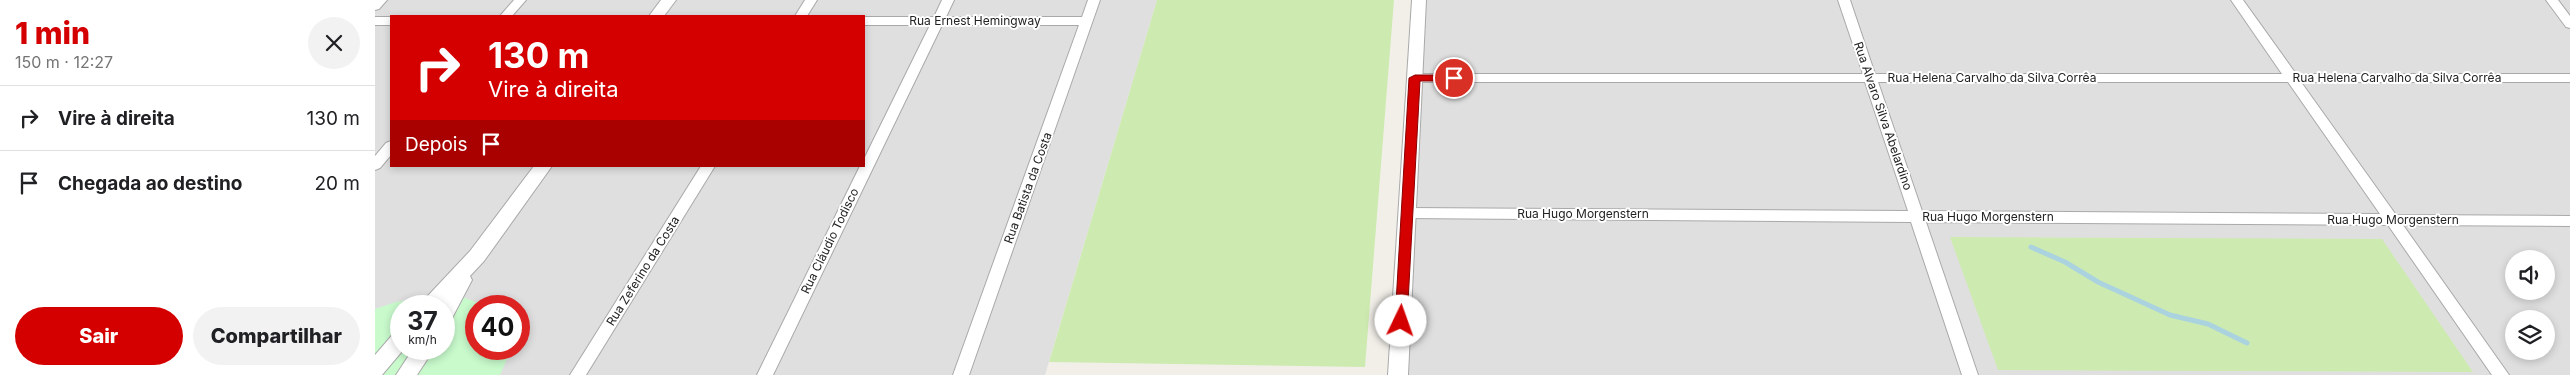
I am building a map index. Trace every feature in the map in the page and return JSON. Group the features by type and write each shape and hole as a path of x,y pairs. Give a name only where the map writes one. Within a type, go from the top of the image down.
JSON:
{"street":[{"path":"375,6 381,0"},
{"path":"507,15 520,0"},
{"path":"658,15 669,0"},
{"path":"802,15 811,0"},
{"name":"Rua Cláudio Todisco","path":"765,375 948,0"},
{"name":"Rua Batista da Costa","path":"961,375 1094,0"},
{"path":"1398,375 1419,0"},
{"name":"Rua Alvaro Silva Abelardino","path":"1844,0 1970,375"},
{"path":"2237,0 2501,375"},
{"path":"2552,0 2570,24"},
{"path":"375,21 390,21"},
{"name":"Rua Ernest Hemingway","path":"865,21 1087,21"},
{"name":"Rua Helena Carvalho da Silva Corrêa","path":"1415,78 2570,78"},
{"path":"375,165 390,147"},
{"path":"440,295 477,256 543,167"},
{"name":"Rua Zeferino da Costa","path":"578,375 707,167"},
{"name":"Rua Hugo Morgenstern","path":"1407,213 2570,221"},
{"path":"455,295 477,256"},
{"path":"375,369 390,352"},
{"path":"406,375 416,360"}],"shaded area":[{"path":"375,0 1157,0 1045,375 375,375"},
{"path":"1419,0 2570,0 2570,375 1398,375"}],"green space":[{"path":"1157,0 1394,0 1365,367 1049,362"},
{"path":"1950,237 2382,239 2473,372 1998,370"},
{"path":"455,296 465,298 465,360 507,360 500,375 375,375 375,309 390,304 390,360 455,360"}],"waterway":[{"path":"2031,247 2065,262 2098,282 2170,315 2208,324 2247,343"}],"route":[{"path":"1401,321 1415,78 1454,78"}]}
